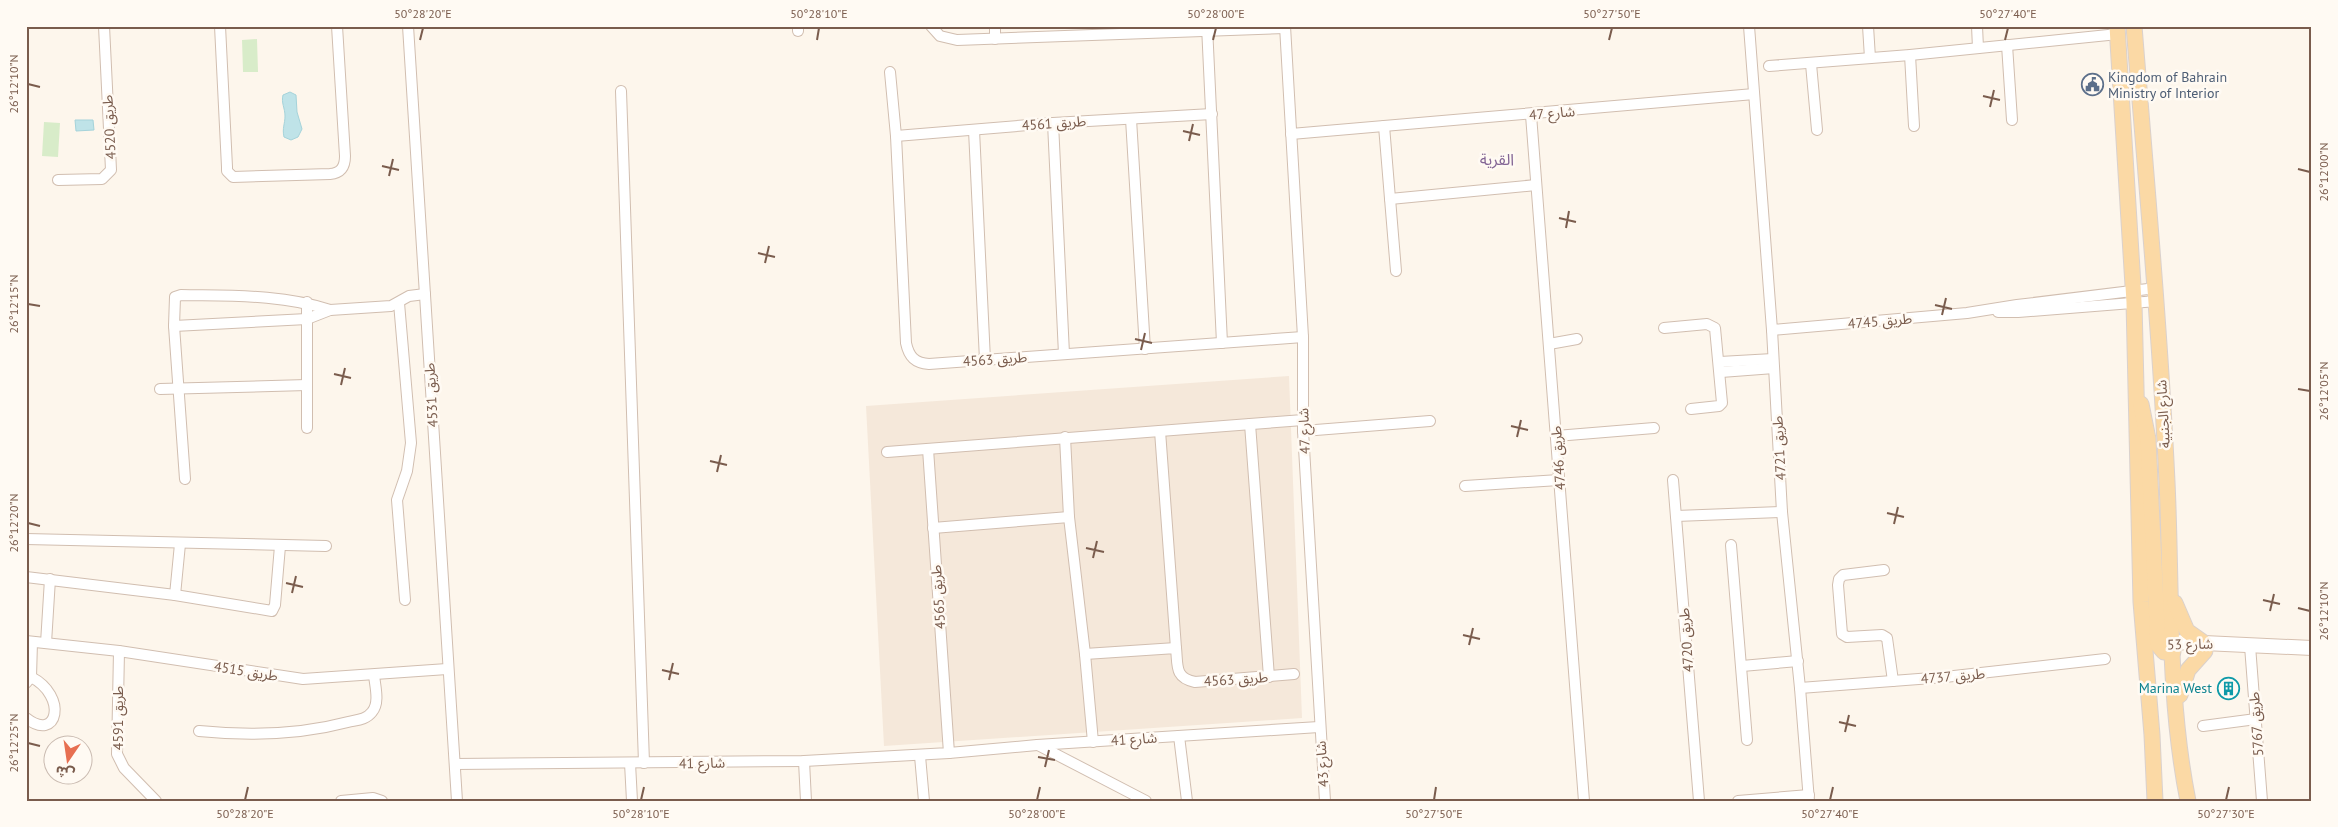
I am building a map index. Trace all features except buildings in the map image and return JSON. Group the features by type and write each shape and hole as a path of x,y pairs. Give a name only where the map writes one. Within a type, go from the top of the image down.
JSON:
{"main road":[{"name":"شارع الجنبية","path":"2134,26 2156,294 2171,594 2168,646 2188,801"},
{"name":"شارع الجنبية","path":"2117,30 2134,297 2141,593 2155,801"},
{"path":"2135,388 2145,416 2148,439 2168,646"},
{"path":"2171,594 2187,631 2204,647 2188,670 2175,711"}],"street":[{"name":"طريق 4520","path":"58,180 102,179 111,170 104,26"},
{"path":"220,26 227,167 230,174 234,176 330,174 340,171 343,167 345,156 336,26"},
{"name":"طريق 4531","path":"408,26 447,669 457,801"},
{"path":"930,26 940,36 948,39 995,39 1207,28 1285,27"},
{"path":"995,26 995,39"},
{"name":"طريق 4721","path":"1749,26 1772,330 1782,512 1798,661 1809,798"},
{"path":"1868,26 1870,58"},
{"path":"1977,26 1978,48"},
{"name":"شارع 47","path":"1285,27 1303,337 1303,425 1319,727"},
{"path":"1207,28 1222,343"},
{"path":"1769,66 1811,64 2007,45 2117,30"},
{"path":"2007,45 2012,120"},
{"path":"1910,55 1914,126"},
{"path":"1811,64 1817,130"},
{"name":"طريق 4563","path":"890,72 896,136 908,352 913,359 921,363 984,360 1303,337"},
{"path":"621,91 644,764"},
{"name":"شارع 47","path":"1291,134 1530,115 1754,94"},
{"name":"طريق 4561","path":"896,136 1054,123 1212,114"},
{"name":"طريق 4746","path":"1530,115 1584,801"},
{"path":"1131,119 1144,349"},
{"path":"1054,123 1064,354"},
{"path":"1384,126 1396,271"},
{"path":"974,130 984,360"},
{"path":"1390,199 1536,185"},
{"path":"174,326 307,319 330,310 387,307 399,303 409,296 425,294"},
{"name":"طريق 4745","path":"1772,330 1988,311 2018,312 2156,294"},
{"path":"185,479 173,300 178,295 260,296 307,302 330,310"},
{"path":"307,302 307,428"},
{"path":"399,303 411,443 407,471 397,500 405,600"},
{"path":"1664,328 1707,324 1713,326 1716,332 1722,403 1718,406 1691,409"},
{"path":"1549,344 1577,339"},
{"path":"1720,367 1774,364"},
{"path":"160,389 180,390 307,384"},
{"path":"887,452 1250,424 1303,425 1430,421"},
{"path":"1250,424 1269,677"},
{"path":"1556,436 1654,428"},
{"path":"1085,654 1176,648 1160,431"},
{"path":"1065,437 1069,517 1085,654 1092,742"},
{"name":"طريق 4565","path":"928,449 948,748"},
{"path":"1465,486 1559,480"},
{"name":"طريق 4720","path":"1673,480 1698,801"},
{"path":"1676,516 1782,512"},
{"path":"933,528 1069,517"},
{"path":"26,539 326,546"},
{"path":"175,595 180,544"},
{"path":"1731,545 1747,740"},
{"path":"26,577 175,595 272,611 275,605 280,546"},
{"path":"1884,570 1843,575 1839,579 1838,585 1842,634 1848,637 1882,635 1887,638 1893,681"},
{"path":"46,643 50,579"},
{"path":"26,718 39,724 49,723 54,718 56,711 47,688 28,680 29,641"},
{"name":"طريق 4515","path":"29,641 119,651 293,678 374,675 447,669"},
{"name":"شارع 53","path":"2146,669 2150,653 2168,646 2233,650 2250,646 2312,648"},
{"name":"طريق 5767","path":"2250,646 2262,801"},
{"name":"طريق 4563","path":"1176,648 1179,670 1185,680 1195,682 1294,674"},
{"name":"طريق 4591","path":"119,651 117,754 124,768 156,801"},
{"name":"طريق 4737","path":"1800,688 1893,681 2105,660"},
{"path":"1742,666 1798,661"},
{"path":"199,731 237,734 276,734 316,729 362,719 372,713 376,706 374,675"},
{"path":"2203,726 2256,719"},
{"name":"شارع 41","path":"455,764 804,762 920,756 948,748 1092,742 1319,727"},
{"name":"شارع 43","path":"1319,727 1325,801"},
{"path":"1179,736 1187,801"},
{"path":"1037,745 1146,801"},
{"path":"920,756 924,801"},
{"path":"804,762 806,801"},
{"path":"630,763 632,801"},
{"path":"341,801 373,798 382,801"},
{"path":"1738,801 1809,798"}],"shaded area":[{"path":"1289,376 1302,718 884,746 866,406"}],"green space":[{"path":"257,39 258,72 243,72 242,40"},
{"path":"44,122 60,123 58,157 42,156"}],"water":[{"path":"290,92 296,95 297,112 302,129 298,137 291,140 284,137 285,116 282,101 283,95"},
{"path":"75,120 93,120 94,130 76,131"}],"place":[{"name":"Kingdom of Bahrain Ministry of Interior","path":"2092,85"},
{"name":"Marina West","path":"2228,688"}],"district":[{"name":"القرية","path":"1497,159"}]}
